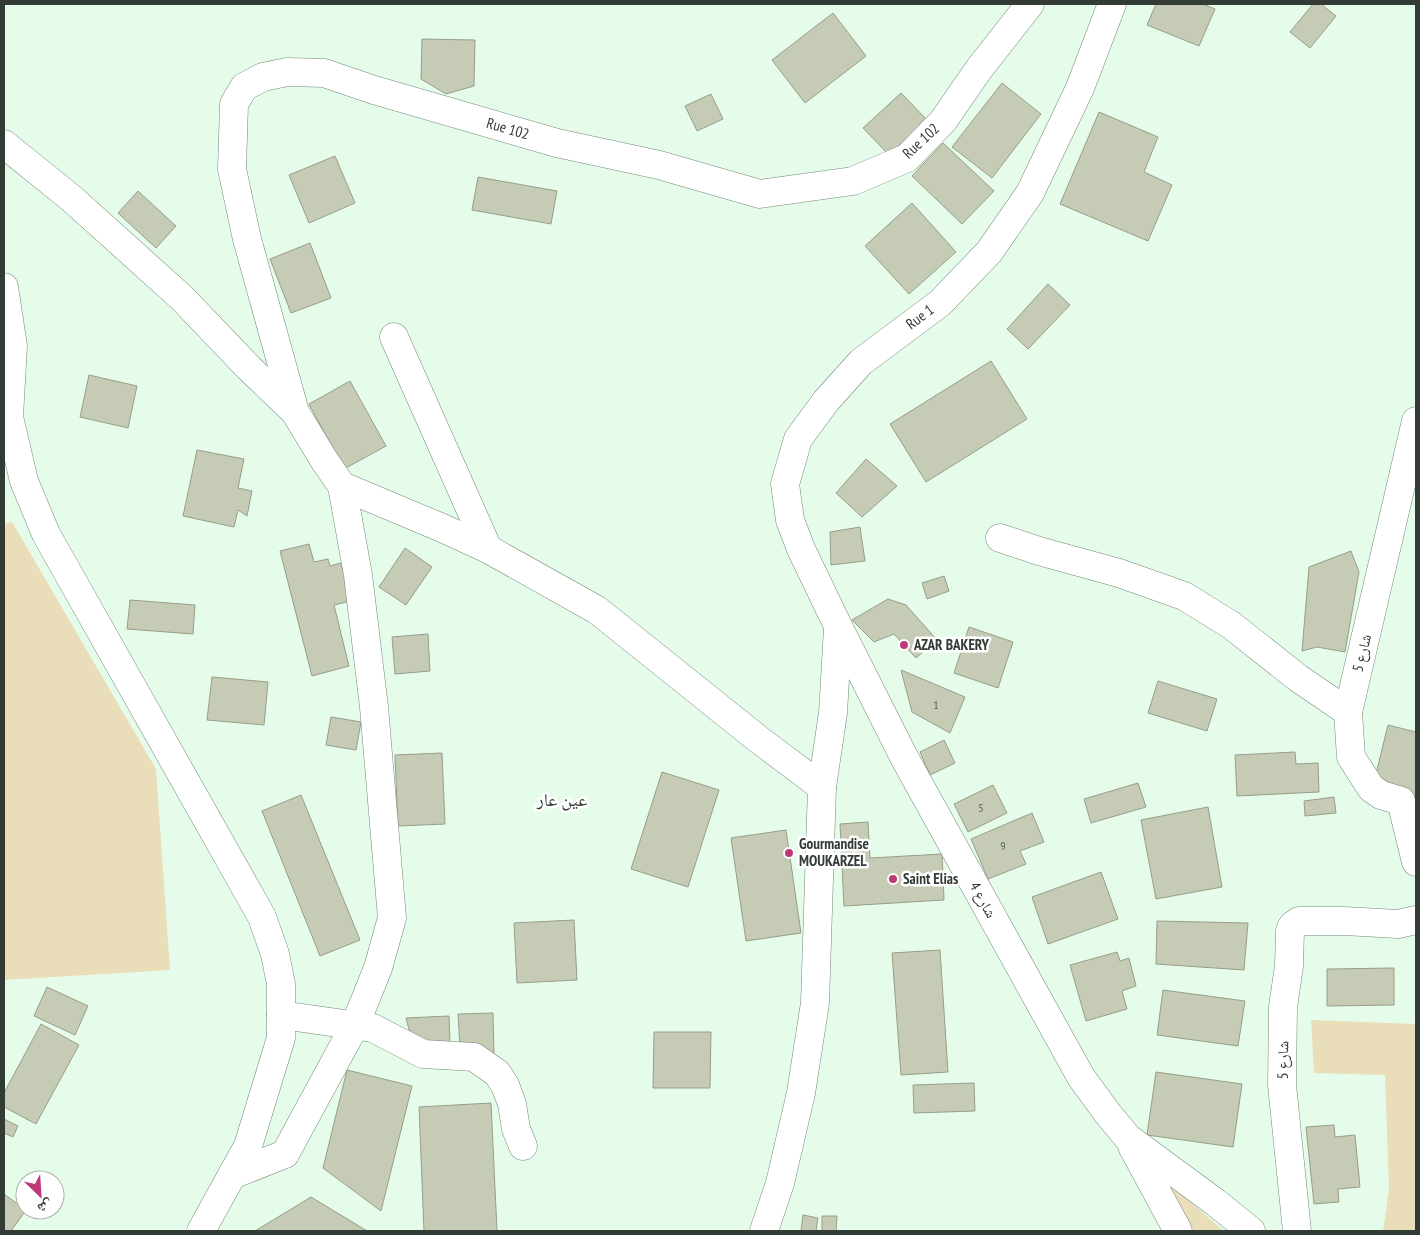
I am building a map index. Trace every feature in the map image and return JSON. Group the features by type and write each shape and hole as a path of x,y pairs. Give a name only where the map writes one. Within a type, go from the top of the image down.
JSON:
{"street":[{"name":"Rue 102","path":"295,412 247,239 232,169 234,104 244,88 263,77 287,72 324,73 557,143 659,165 760,194 853,181 907,158 943,121 979,68 1030,4"},
{"name":"Rue 1","path":"838,626 801,549 790,520 785,484 798,439 826,400 861,362 940,303 989,252 1030,193 1080,88 1112,4"},
{"path":"4,144 71,198 182,298 249,368 295,412 342,486 358,575 374,707 392,918 378,968 355,1025 285,1154 232,1176"},
{"path":"4,287 13,346 8,417 24,481 46,534 262,917 276,954 281,984 281,1038 248,1146 201,1231"},
{"path":"394,337 488,550"},
{"name":"شارع 5","path":"1416,421 1348,712 1351,757 1371,788 1381,795 1409,802 1416,862"},
{"path":"342,486 440,527 488,550 597,610 758,739 822,786"},
{"path":"1000,538 1119,573 1184,596 1231,625 1298,678 1348,712"},
{"path":"764,1231 780,1183 802,1093 815,1003 822,786 833,713 838,626"},
{"name":"شارع 4","path":"838,626 905,758 1081,1078 1128,1138"},
{"name":"شارع 5","path":"1297,1231 1282,1085 1284,1007 1291,927 1299,921 1398,924 1416,920"},
{"path":"281,1014 373,1028 423,1054 474,1057 497,1073 504,1085 512,1104 516,1129 523,1146"},
{"path":"1128,1138 1178,1231"},
{"path":"1128,1138 1251,1231"}],"shaded area":[{"path":"12,522 156,769 170,970 4,980 4,524"},
{"path":"1311,1020 1416,1024 1416,1231 1383,1231 1389,1190 1385,1075 1314,1073"},
{"path":"1168,1183 1224,1231 1193,1231"}],"building":[{"path":"1156,4 1203,4 1215,9 1199,46 1147,25"},
{"path":"1313,4 1321,4 1336,16 1310,48 1290,32"},
{"path":"833,13 866,56 805,103 772,60"},
{"path":"422,39 475,40 474,86 446,94 421,79"},
{"path":"1002,83 1041,114 992,178 952,147"},
{"path":"901,93 928,121 890,156 863,128"},
{"path":"711,94 723,119 697,131 685,106"},
{"path":"1099,112 1158,137 1144,172 1172,185 1148,241 1060,204"},
{"path":"943,143 994,191 962,224 912,176"},
{"path":"335,156 355,203 309,223 289,175"},
{"path":"478,177 557,191 551,224 472,210"},
{"path":"138,191 176,226 156,248 118,213"},
{"path":"912,203 956,252 909,294 865,246"},
{"path":"310,243 331,298 291,313 270,259"},
{"path":"1048,284 1070,305 1028,349 1007,329"},
{"path":"991,361 1027,419 926,482 890,424"},
{"path":"89,375 137,386 128,428 80,417"},
{"path":"350,381 386,446 344,469 309,404"},
{"path":"197,450 244,459 238,488 252,491 247,516 238,510 234,527 183,516"},
{"path":"866,459 897,486 862,517 836,493"},
{"path":"860,527 865,561 831,565 830,532"},
{"path":"309,544 314,562 328,559 330,566 341,563 351,601 334,605 349,666 312,676 280,551"},
{"path":"405,548 432,567 406,605 379,587"},
{"path":"1351,551 1359,572 1345,652 1317,647 1302,651 1309,567"},
{"path":"944,576 949,591 927,599 922,583"},
{"path":"888,599 906,605 937,640 916,658 894,634 874,642 852,620"},
{"path":"130,600 195,605 193,634 127,629"},
{"path":"969,627 1013,642 998,688 954,673"},
{"path":"428,634 430,671 395,674 392,637"},
{"path":"901,670 965,697 950,733 912,712"},
{"path":"212,677 268,682 264,725 207,720"},
{"path":"1158,681 1217,699 1207,731 1148,713"},
{"path":"331,717 361,722 356,750 326,745"},
{"path":"1388,725 1416,732 1416,797 1373,786"},
{"path":"944,740 955,763 930,775 920,752"},
{"path":"1295,752 1296,764 1318,763 1319,792 1237,796 1235,755"},
{"path":"442,753 445,824 398,826 395,755"},
{"path":"662,772 719,790 688,887 631,869"},
{"path":"1138,783 1146,807 1091,823 1084,799"},
{"path":"993,785 1007,813 968,832 954,804"},
{"path":"301,795 360,940 320,956 262,811"},
{"path":"1334,797 1336,813 1305,816 1304,801"},
{"path":"1208,807 1222,887 1156,899 1141,820"},
{"path":"1032,813 1044,842 1020,851 1026,864 988,879 971,839"},
{"name":"Saint Elias","path":"868,822 870,858 942,854 944,900 844,906 840,824"},
{"path":"786,830 801,933 746,941 731,838"},
{"path":"1101,872 1118,919 1048,944 1032,897"},
{"path":"574,920 577,980 517,983 514,923"},
{"path":"1157,921 1248,923 1244,970 1156,964"},
{"path":"940,950 948,1072 901,1075 892,953"},
{"path":"1117,952 1120,961 1129,958 1136,986 1122,991 1127,1009 1086,1021 1070,965"},
{"path":"1394,968 1394,1005 1327,1006 1327,969"},
{"path":"47,987 88,1006 75,1035 34,1016"},
{"path":"1163,990 1245,1001 1238,1046 1157,1035"},
{"path":"493,1013 494,1056 460,1048 458,1014"},
{"path":"449,1016 450,1042 413,1045 406,1018"},
{"path":"41,1024 79,1045 36,1124 4,1107 4,1093"},
{"path":"654,1032 711,1032 710,1088 653,1088"},
{"path":"347,1070 412,1086 381,1211 323,1168"},
{"path":"1156,1072 1242,1084 1233,1147 1147,1135"},
{"path":"974,1083 975,1111 914,1113 913,1085"},
{"path":"491,1103 497,1231 424,1231 419,1107"},
{"path":"4,1119 18,1126 13,1137 4,1133"},
{"path":"1334,1125 1335,1137 1355,1135 1360,1187 1338,1189 1339,1202 1314,1204 1306,1127"},
{"path":"4,1194 15,1202 15,1220 19,1220 11,1231 4,1231"},
{"path":"311,1197 367,1231 255,1231"},
{"path":"803,1215 818,1218 816,1231 801,1231"},
{"path":"822,1216 837,1216 836,1231 822,1231"}],"place":[{"name":"AZAR BAKERY","path":"904,645"},
{"name":"Gourmandise MOUKARZEL","path":"789,853"},
{"name":"Saint Elias","path":"893,879"}],"district":[{"name":"عين عار","path":"562,800"}]}
